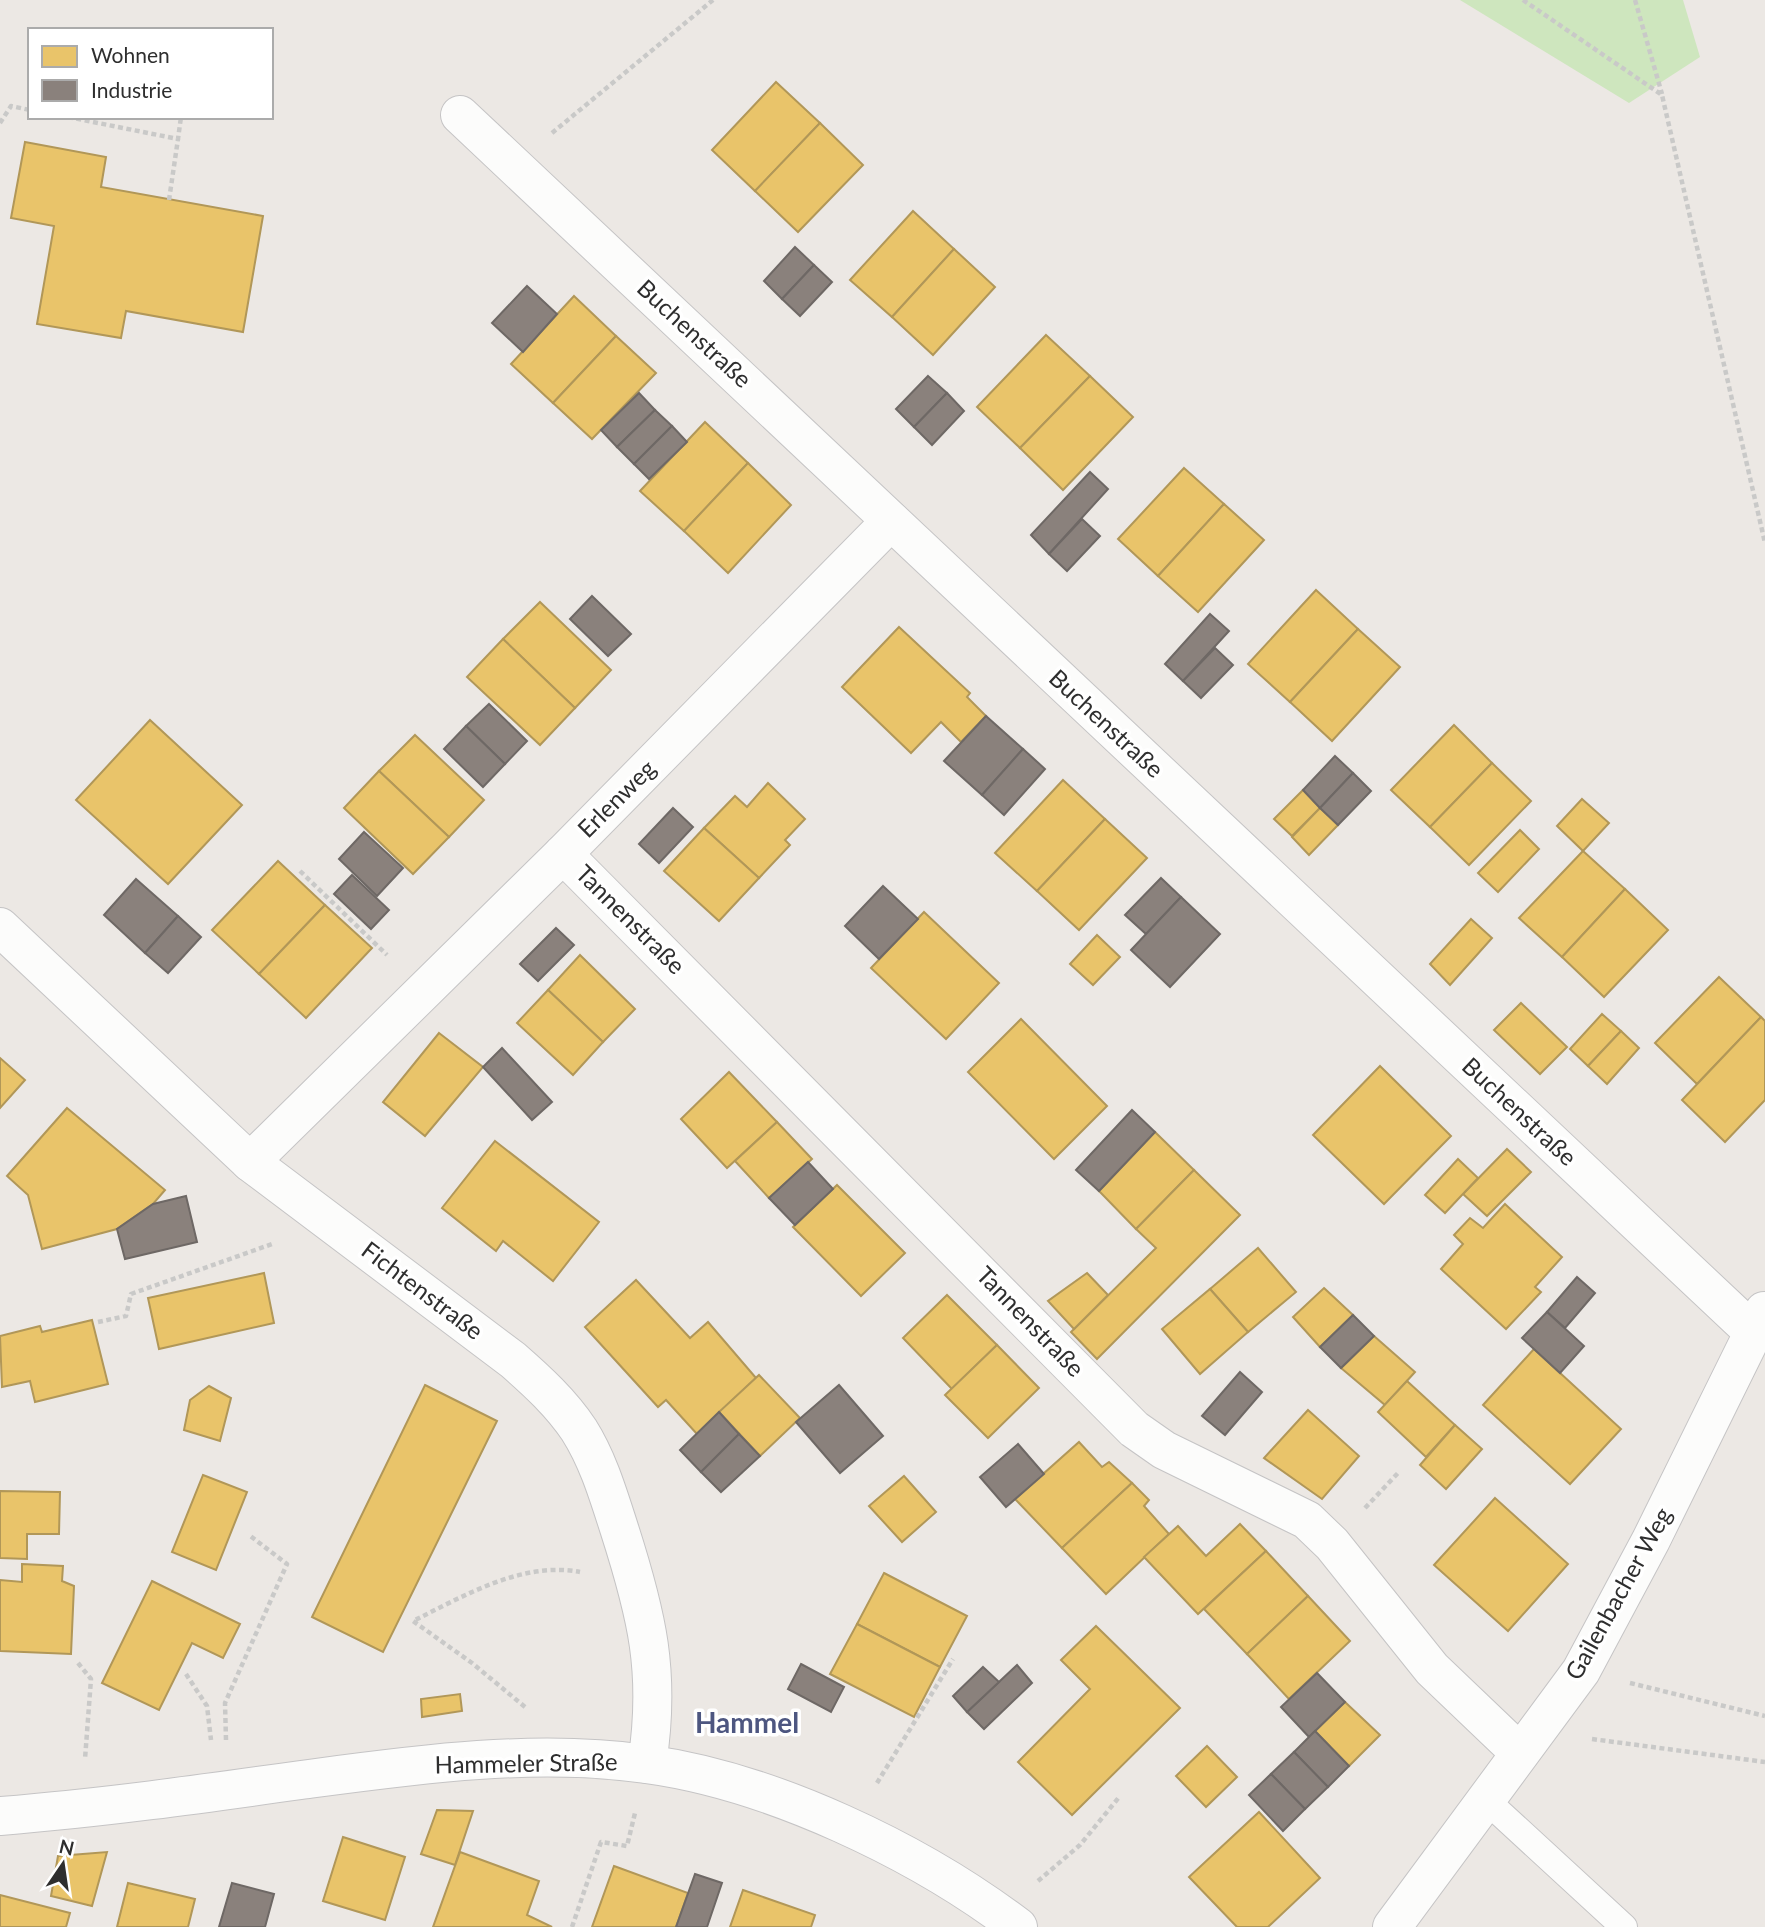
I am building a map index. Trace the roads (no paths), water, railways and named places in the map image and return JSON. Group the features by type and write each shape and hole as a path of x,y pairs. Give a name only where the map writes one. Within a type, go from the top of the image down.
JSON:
{"street":[{"name":"Buchenstraße","path":"460,115 891,521 1759,1321"},
{"name":"Erlenweg","path":"250,1162 563,854 891,521"},
{"name":"Tannenstraße","path":"563,854 1134,1429 1164,1450 1307,1520 1332,1544 1432,1669 1527,1742"},
{"name":"Fichtenstraße","path":"0,927 250,1162 513,1360 550,1394 578,1429 600,1470 649,1630 653,1720 647,1764"},
{"name":"Gailenbacher Weg","path":"1392,1927 1581,1671 1651,1540 1759,1321"},
{"name":"Hammeler Straße","path":"0,1816 86,1809 410,1766 587,1759 647,1764 718,1779 849,1828 944,1877 1009,1920"}],"lane":[{"path":"1487,1801 1624,1927"}],"district":[{"name":"Hammel","path":"747,1723"}]}
